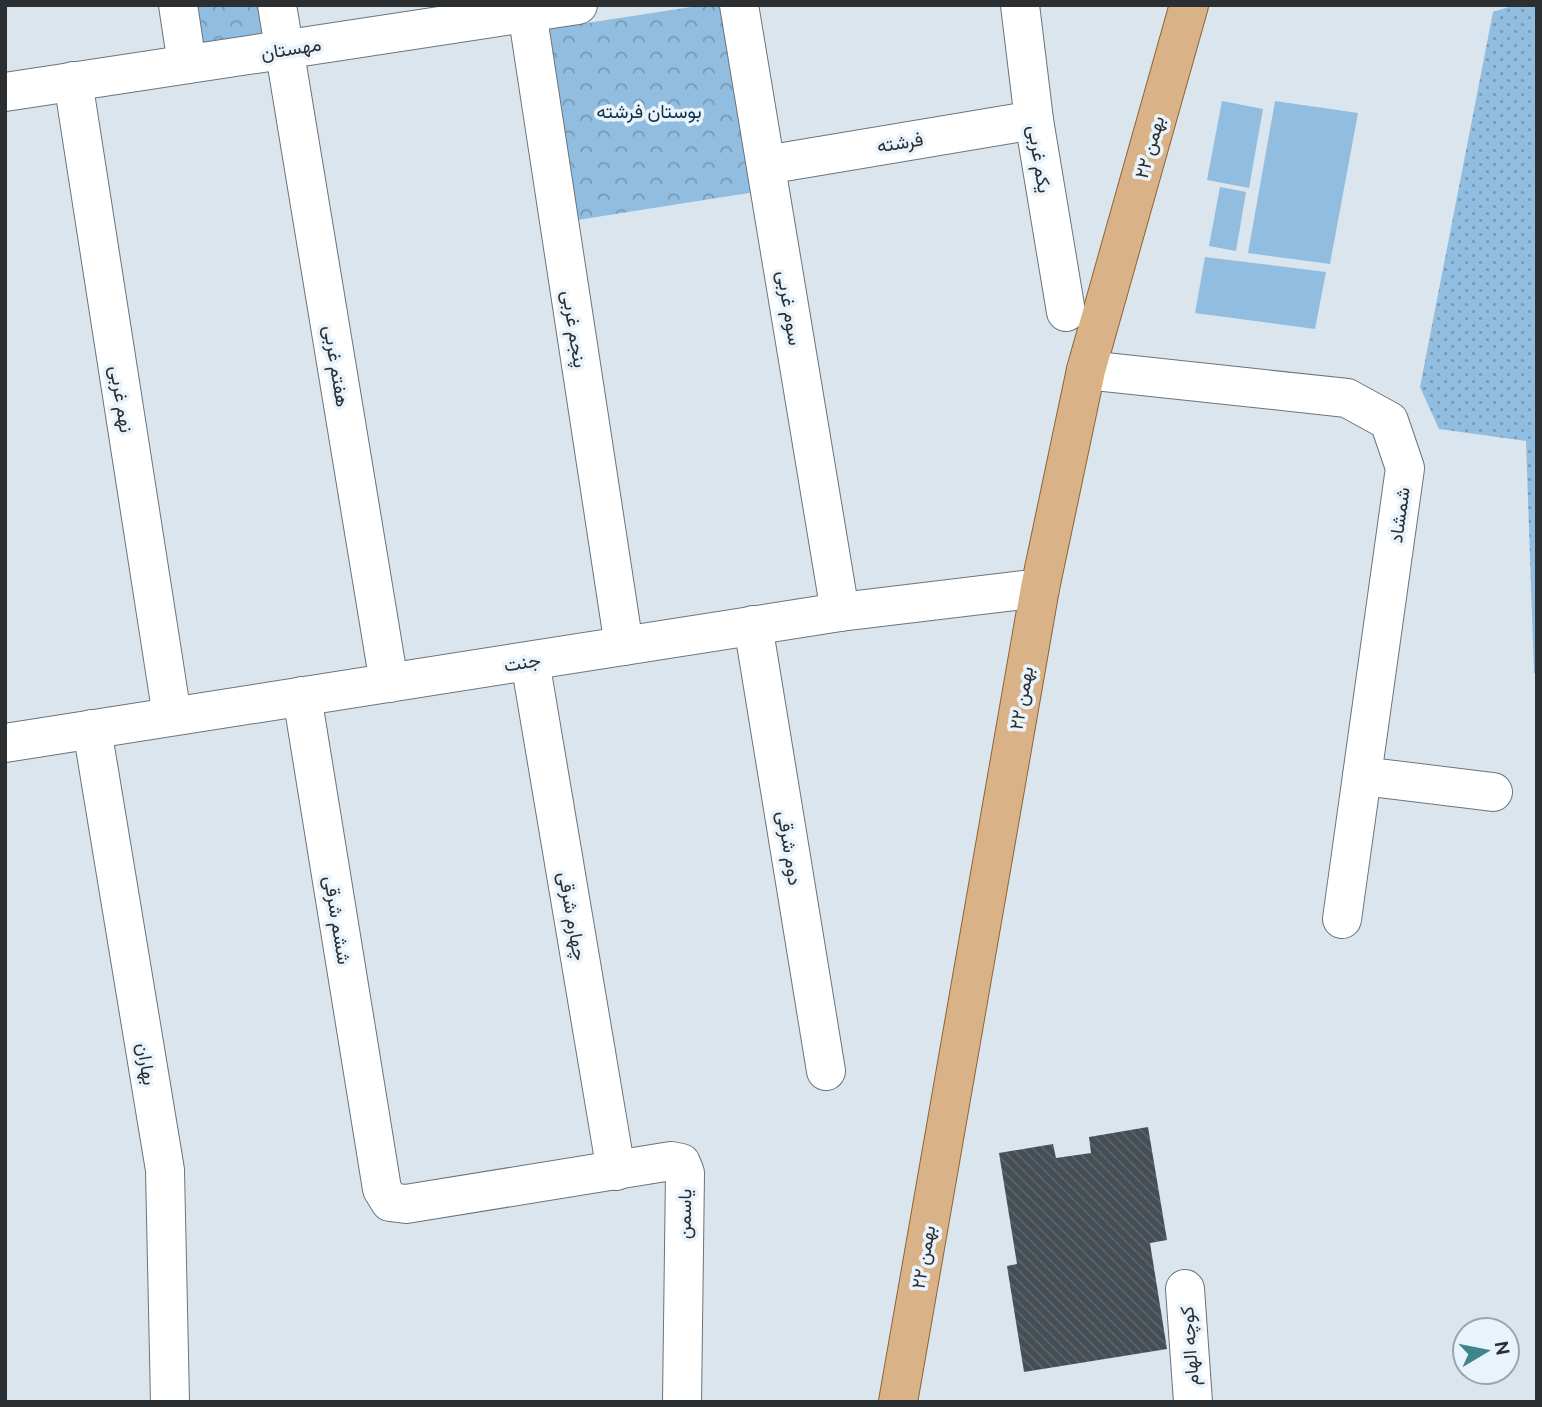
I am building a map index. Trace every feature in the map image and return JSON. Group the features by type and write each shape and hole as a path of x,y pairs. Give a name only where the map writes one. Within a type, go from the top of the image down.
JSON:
{"main road":[{"name":"۲۲ بهمن","path":"898,1402 1040,588 1086,370 1189,5"}],"street":[{"path":"178,5 187,64"},
{"name":"هفتم غربی","path":"277,5 389,682"},
{"name":"مهستان","path":"5,92 285,50 526,9 578,5"},
{"name":"سوم غربی","path":"739,5 840,612"},
{"name":"یکم غربی","path":"1020,5 1034,120 1066,312"},
{"name":"پنجم غربی","path":"526,9 624,646"},
{"name":"نهم غربی","path":"73,82 172,716"},
{"name":"فرشته","path":"766,165 1034,120"},
{"name":"شمشاد","path":"1086,370 1348,398 1389,421 1405,468 1342,919"},
{"name":"جنت","path":"5,743 753,625 1040,588"},
{"name":"دوم شرقی","path":"753,625 826,1070"},
{"name":"چهارم شرقی","path":"530,661 616,1171"},
{"name":"ششم شرقی","path":"302,696 382,1189 390,1202 406,1204 464,1197"},
{"name":"بهاران","path":"92,729 165,1170 170,1402"},
{"path":"1362,776 1493,792"},
{"name":"یاسمن","path":"464,1197 671,1161 681,1163 685,1173 682,1402"},
{"name":"کوچه الهام","path":"1185,1289 1193,1402"}],"green space":[{"path":"195,5 263,5 269,41 203,52"},
{"name":"بوستان فرشته","path":"704,5 726,5 755,192 571,221 542,30"},
{"path":"1515,5 1537,5 1537,673 1534,673 1526,441 1439,429 1420,387 1493,12"},
{"path":"1222,101 1263,109 1249,188 1207,180"},
{"path":"1275,101 1358,113 1330,264 1248,253"},
{"path":"1220,187 1246,192 1236,251 1209,246"},
{"path":"1205,257 1326,272 1315,329 1195,313"}],"building":[{"path":"1148,1127 1167,1240 1150,1243 1167,1349 1024,1372 1007,1266 1017,1264 999,1153 1053,1144 1056,1158 1091,1153 1089,1137"}]}
